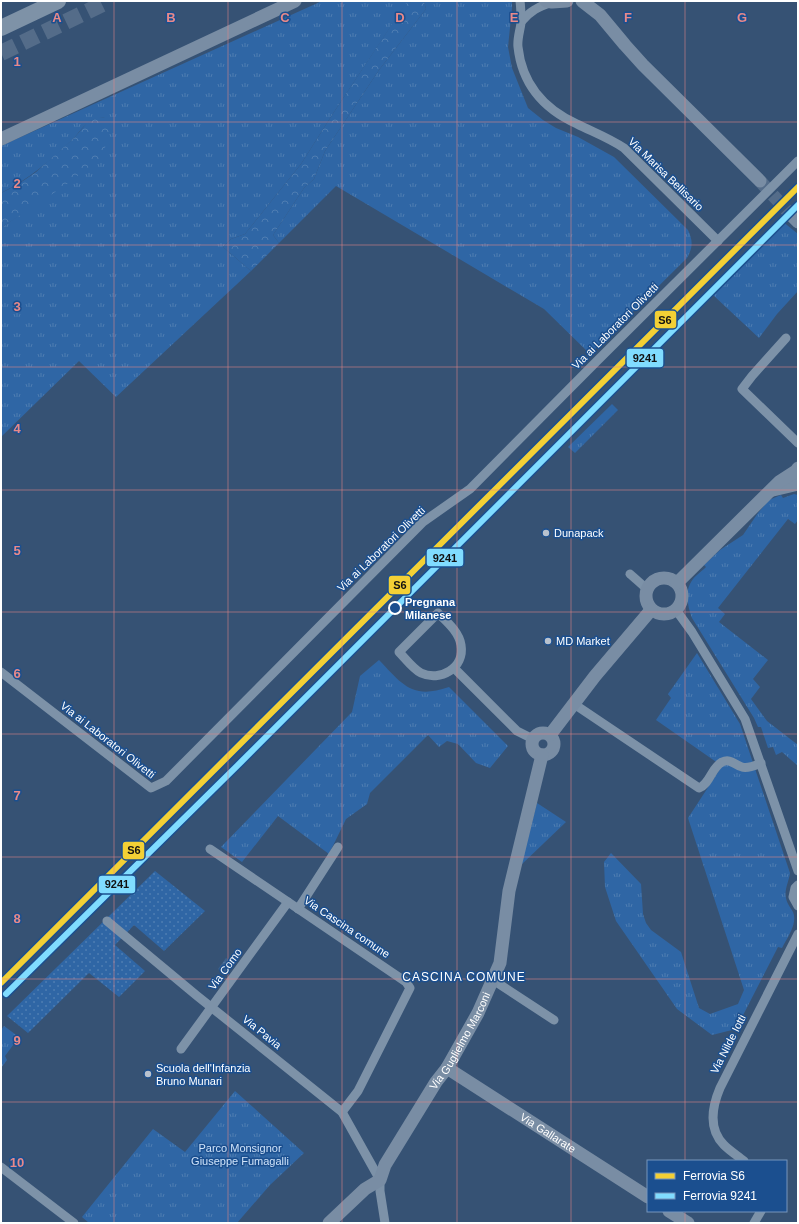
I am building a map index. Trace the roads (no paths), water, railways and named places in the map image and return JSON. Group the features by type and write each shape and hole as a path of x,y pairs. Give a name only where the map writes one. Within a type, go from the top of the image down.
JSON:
{"highway":[{"path":"1,28 58,1"}],"street":[{"path":"1,139 294,1"},
{"name":"Via Marisa Bellisario","path":"520,1 521,22 518,45 520,57 526,77 537,95 553,111 624,148 718,241"},
{"path":"521,22 527,15 538,7 549,2 567,1"},
{"path":"582,1 600,15 643,65 760,181"},
{"path":"598,1 600,15"},
{"name":"Via ai Laboratori Olivetti","path":"1,672 151,788 166,780 423,522 470,489 798,161"},
{"path":"786,338 742,389 798,443"},
{"path":"677,584 728,532 773,490 779,482 797,473"},
{"path":"773,490 798,484"},
{"path":"630,574 647,589"},
{"path":"660,578 672,580 677,584 682,594 679,606 676,610 671,613 661,614 651,610 646,600 647,589 655,580 660,578"},
{"path":"550,735 595,676 651,610"},
{"path":"676,610 692,632 745,720 798,871"},
{"path":"438,613 457,633 462,646 459,660 454,668 447,673 438,676 428,676 419,672 399,652 438,613"},
{"path":"454,668 521,734 533,738"},
{"path":"574,704 699,788 703,787 716,767 726,760 748,768 761,763"},
{"path":"540,733 550,735 554,740 553,750 542,756 533,750 533,738 540,733"},
{"name":"Via Guglielmo Marconi","path":"385,1223 380,1180 385,1165 436,1082 447,1068 478,1013 500,963 509,891 542,756"},
{"path":"298,909 338,847"},
{"name":"Via Cascina comune","path":"210,849 406,982 410,988 358,1091 342,1112"},
{"path":"798,885 795,888 793,897 798,906"},
{"name":"Via Como","path":"181,1049 288,902"},
{"name":"Via Pavia","path":"107,921 212,1008 342,1112 380,1180"},
{"name":"Via Nilde Iotti","path":"743,1160 724,1146 719,1139 712,1110 720,1088 798,934"},
{"path":"493,980 554,1020"},
{"name":"Via Gallarate","path":"447,1068 647,1196"},
{"path":"1,1167 74,1223"},
{"path":"329,1223 365,1189 380,1180"},
{"path":"671,1212 688,1223"},
{"path":"754,1223 761,1212"}],"water":[{"path":"226,958 232,962 224,973 218,969"}],"tunnel":[{"path":"1,53 109,1"},
{"path":"760,181 792,216"}],"rail line":[{"name":"S6","path":"1,983 798,187"},
{"name":"9241","path":"6,994 242,761 798,205"}],"place":[{"name":"Dunapack","path":"546,533"},
{"name":"Pregnana Milanese","path":"395,608"},
{"name":"MD Market","path":"548,641"},
{"name":"Scuola dell'Infanzia Bruno Munari","path":"148,1074"}],"district":[{"name":"CASCINA COMUNE","path":"464,977"}],"park label":[{"name":"Parco Monsignor Giuseppe Fumagalli","path":"240,1154"}]}
